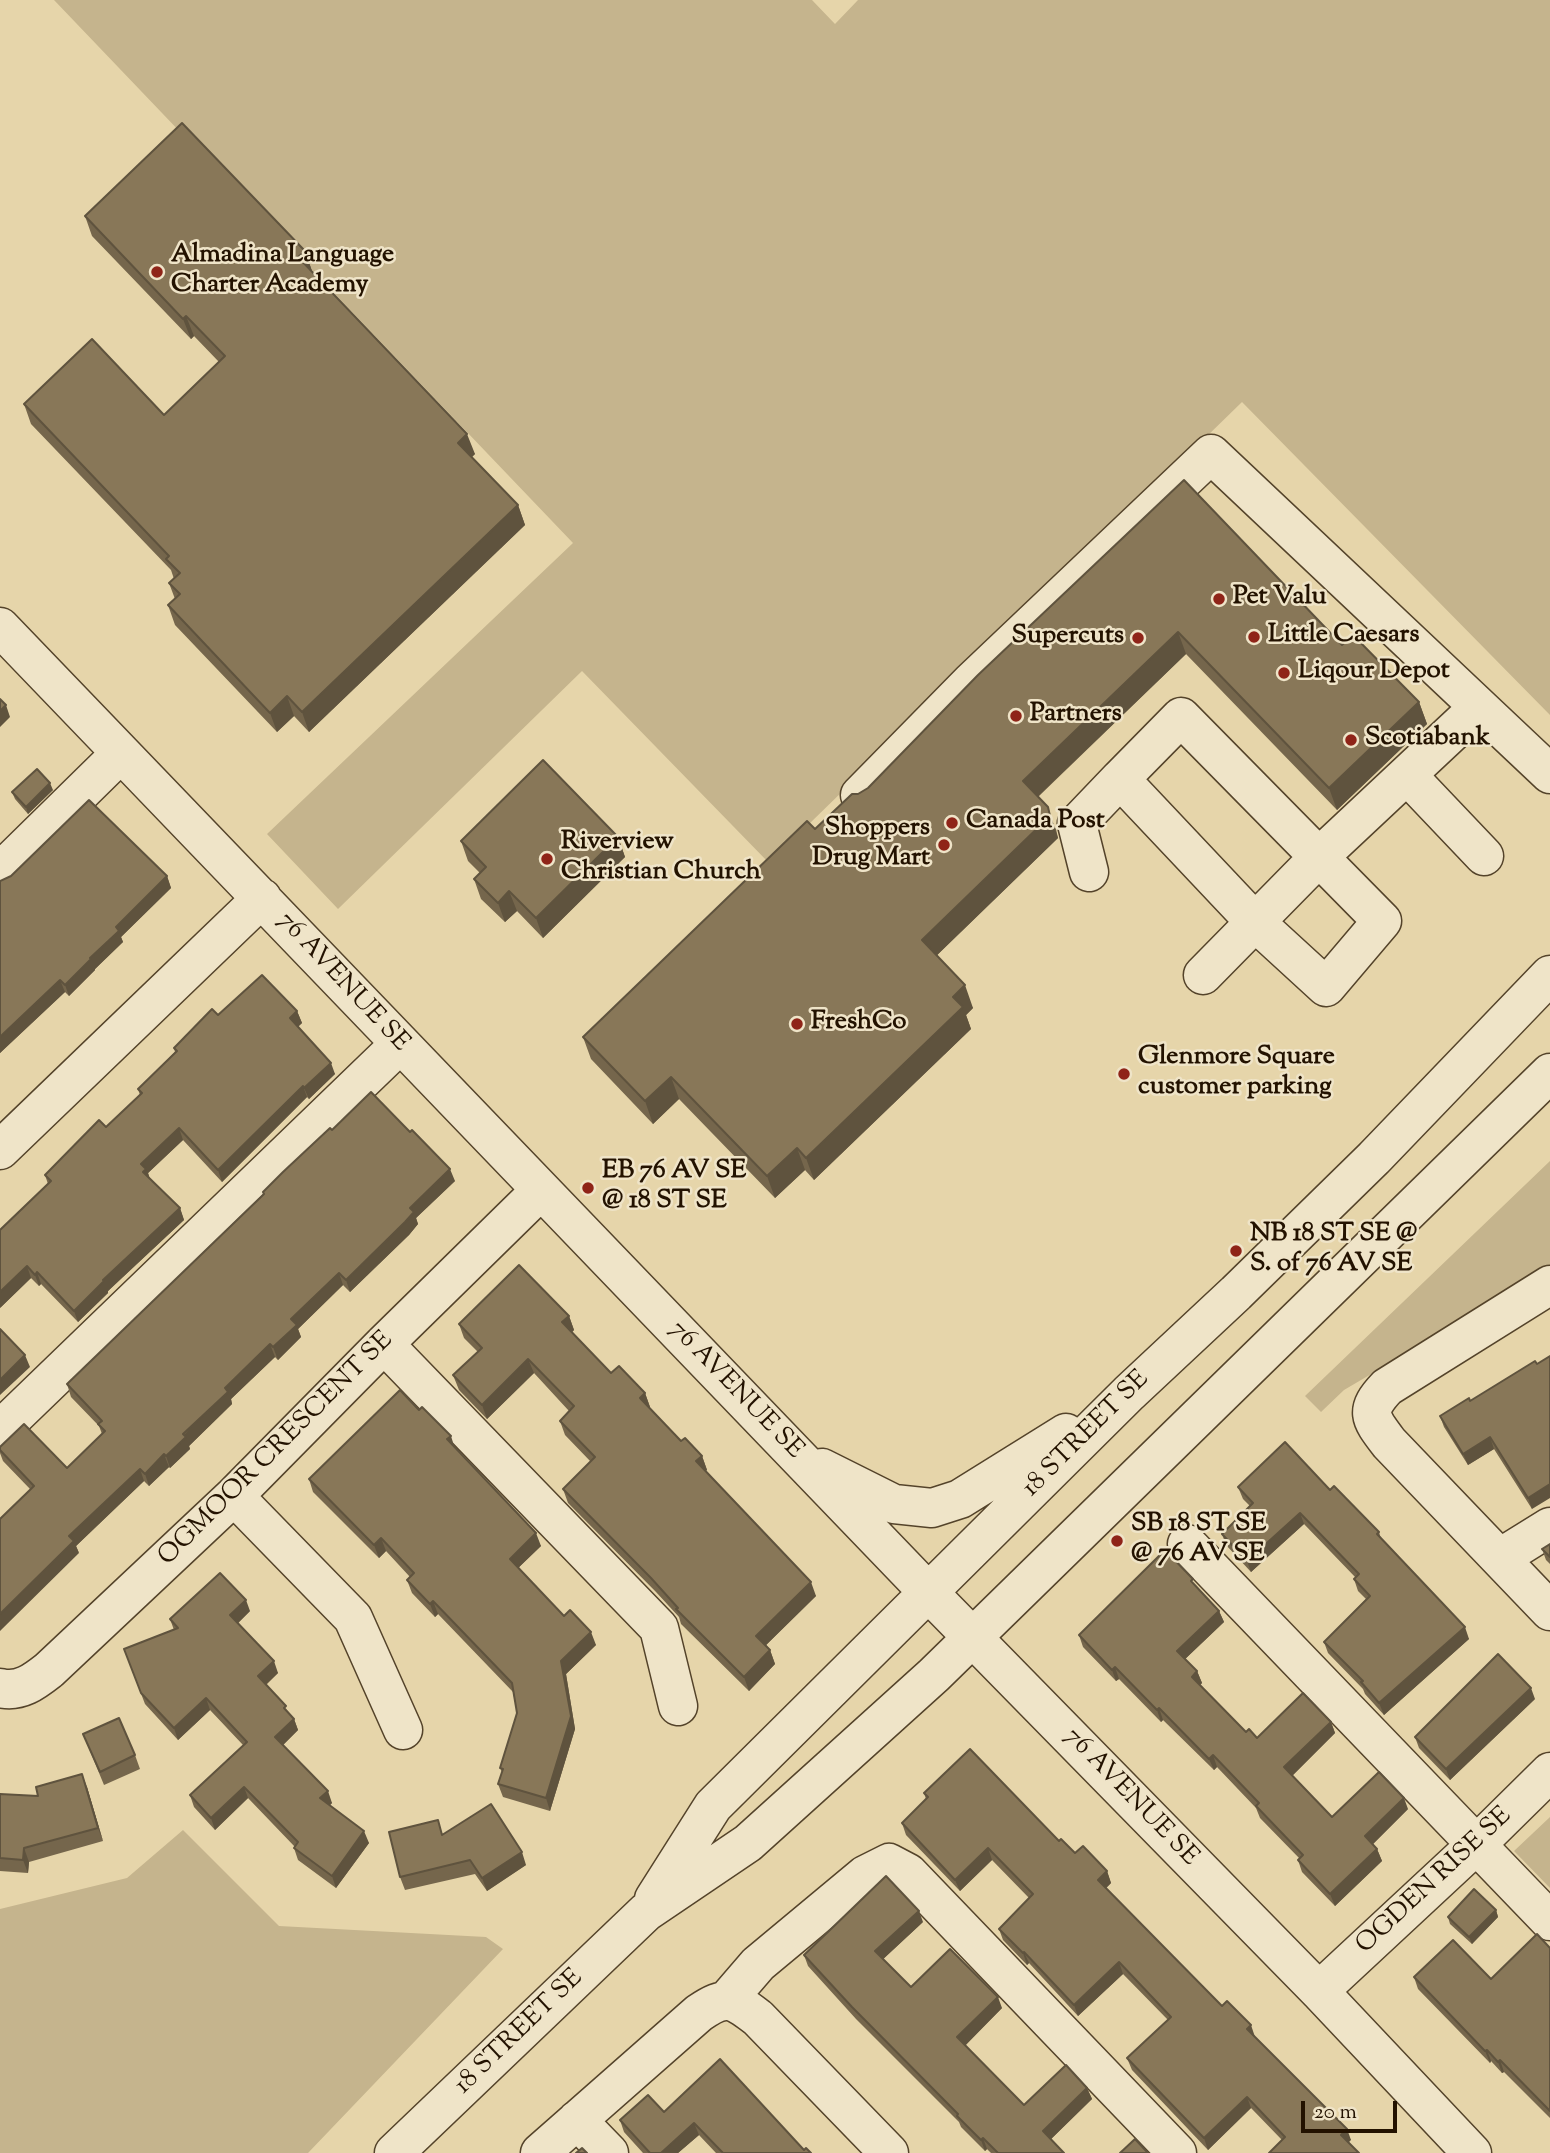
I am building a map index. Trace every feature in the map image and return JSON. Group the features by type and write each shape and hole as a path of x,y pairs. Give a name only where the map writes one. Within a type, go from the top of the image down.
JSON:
{"street":[{"path":"860,794 971,682 1211,454 1550,774"},
{"name":"76 AVENUE SE","path":"0,627 972,1637 1319,1991 1472,2153"},
{"path":"1203,975 1319,857 1479,707"},
{"path":"1088,872 1077,824 1120,779 1181,717 1382,921 1326,988 1254,921 1120,779"},
{"path":"0,872 121,753"},
{"path":"1407,775 1484,856"},
{"path":"0,1150 262,898"},
{"name":"18 STREET SE","path":"646,1912 713,1806 1129,1393 1383,1149 1550,975"},
{"path":"0,1430 400,1044"},
{"name":"18 STREET SE","path":"394,2153 646,1912 748,1843 934,1675 1550,1073"},
{"name":"OGMOOR CRESCENT SE","path":"0,1688 6,1690 31,1685 233,1496 541,1190"},
{"path":"1550,1285 1387,1387 1375,1400 1371,1411 1374,1424 1389,1443 1550,1611"},
{"path":"384,1344 659,1628 678,1706"},
{"path":"798,1456 894,1504 932,1508 960,1499 987,1484 1129,1393"},
{"path":"233,1496 353,1618 402,1730"},
{"path":"1500,1558 1550,1527"},
{"path":"1187,1544 1550,1921"},
{"name":"OGDEN RISE SE","path":"1319,1991 1550,1772"},
{"path":"727,2000 758,1964 865,1875 889,1863 908,1872 1177,2153"},
{"path":"540,2153 699,2013 713,2003 727,2000 742,2006 758,2018 889,2153"},
{"path":"577,2120 609,2153"}],"shaded area":[{"path":"54,0 812,0 835,24 858,0 1550,0 1550,715 1242,402 769,863 582,671 338,909 267,834 573,543"},
{"path":"1550,1161 1550,1269 1344,1390 1321,1412 1305,1396"},
{"path":"1550,1817 1550,1888 1514,1851"},
{"path":"183,1830 279,1926 486,1937 503,1949 308,2153 0,2153 0,1909 127,1878"}],"building":[{"path":"182,123 305,251 298,257 467,434 458,443 518,505 302,712 287,696 270,713 168,605 180,594 169,583 180,573 166,559 169,556 24,404 92,339 164,415 225,356 186,316 183,319 85,216"},
{"path":"1184,480 1342,645 1353,635 1419,702 1329,788 1178,632 1023,781 1048,807 1050,816 922,940 965,985 953,997 963,1007 806,1158 797,1148 767,1176 671,1077 645,1101 583,1037 807,821 815,829 852,794 858,794 868,788 978,675"},
{"path":"0,699 6,705 0,711"},
{"name":"Riverview Christian Church","path":"543,760 618,837 536,918 509,891 498,903 474,879 486,867 461,841"},
{"path":"37,769 50,783 26,807 12,792"},
{"path":"89,800 167,876 116,927 119,931 65,985 60,980 0,1037 0,881 11,876"},
{"path":"262,975 297,1011 290,1018 331,1063 304,1088 303,1086 218,1170 179,1128 141,1164 146,1169 143,1172 180,1208 74,1311 37,1272 35,1275 27,1266 0,1292 0,1230 51,1181 45,1175 99,1120 106,1127 142,1093 138,1089 177,1051 174,1048 212,1009 218,1015"},
{"path":"371,1092 450,1169 410,1208 414,1212 405,1222 346,1280 339,1273 291,1319 297,1325 273,1347 270,1344 225,1388 228,1392 183,1434 186,1437 166,1456 164,1454 145,1474 140,1469 69,1536 74,1541 0,1614 0,1519 34,1486 0,1447 24,1424 67,1468 105,1431 98,1424 102,1421 67,1384 264,1194 283,1172"},
{"path":"519,1265 569,1316 562,1322 611,1373 619,1366 645,1393 640,1398 681,1441 685,1438 702,1456 696,1461 811,1582 756,1636 770,1650 744,1677 563,1489 595,1457 560,1421 574,1406 528,1359 482,1405 453,1375 482,1348 459,1324"},
{"path":"0,1329 25,1355 0,1380"},
{"path":"1550,1356 1550,1484 1528,1498 1490,1437 1463,1454 1440,1416 1535,1361 1537,1364"},
{"path":"400,1390 419,1410 422,1407 451,1436 447,1439 536,1533 510,1559 564,1616 570,1610 591,1632 561,1661 571,1716 546,1798 498,1784 503,1769 500,1768 517,1713 512,1683 433,1601 430,1604 407,1580 414,1573 381,1538 374,1545 309,1479"},
{"path":"1285,1442 1330,1490 1334,1486 1379,1532 1377,1534 1465,1627 1379,1703 1361,1682 1363,1681 1324,1642 1370,1596 1354,1579 1359,1574 1300,1513 1247,1561 1222,1534 1253,1503 1238,1487"},
{"path":"1550,1544 1550,1557 1542,1549"},
{"path":"1165,1550 1219,1611 1177,1651 1197,1671 1192,1677 1246,1732 1249,1729 1257,1738 1303,1693 1331,1722 1284,1767 1332,1817 1379,1772 1404,1798 1365,1836 1377,1849 1330,1894 1298,1860 1303,1855 1256,1806 1259,1803 1213,1755 1209,1759 1115,1667 1112,1670 1079,1635"},
{"path":"220,1573 246,1600 230,1615 274,1661 258,1676 286,1706 284,1708 294,1719 275,1737 328,1791 320,1798 364,1831 332,1876 294,1848 298,1842 244,1787 211,1818 190,1795 247,1742 206,1698 174,1728 141,1693 124,1649 178,1628 170,1619"},
{"path":"1498,1654 1531,1688 1446,1769 1415,1737"},
{"path":"119,1718 135,1755 100,1772 83,1734"},
{"path":"970,1749 1059,1841 1061,1839 1075,1853 1083,1846 1107,1871 1098,1880 1222,2006 1227,2001 1251,2025 1247,2029 1347,2129 1341,2135 1359,2153 1269,2153 1285,2137 1247,2097 1204,2138 1127,2058 1171,2017 1119,1962 1074,2005 999,1929 1033,1894 988,1848 955,1880 902,1823 928,1797 924,1793"},
{"path":"82,1774 98,1828 24,1848 23,1860 0,1858 0,1794 38,1796 36,1787"},
{"path":"491,1804 522,1852 482,1878 470,1860 400,1877 389,1832 438,1820 442,1835"},
{"path":"886,1876 919,1911 875,1951 911,1987 950,1949 998,1997 957,2037 1024,2105 1066,2065 1087,2088 1043,2131 1064,2153 998,2153 957,2116 958,2114 804,1955"},
{"path":"1474,1889 1496,1910 1469,1937 1448,1917"},
{"path":"1537,1934 1550,1948 1550,2111 1500,2060 1498,2062 1485,2051 1414,1977 1453,1940 1491,1979"},
{"path":"720,2059 804,2150 806,2148 811,2153 723,2153 694,2123 661,2153 650,2153 620,2120 648,2095 664,2112"},
{"path":"1135,2139 1148,2153 1120,2153"}],"place":[{"name":"Almadina Language Charter Academy","path":"157,272"},
{"name":"Pet Valu","path":"1219,599"},
{"name":"Little Caesars","path":"1254,637"},
{"name":"Supercuts","path":"1138,638"},
{"name":"Liqour Depot","path":"1284,673"},
{"name":"Partners","path":"1016,716"},
{"name":"Scotiabank","path":"1351,740"},
{"name":"Canada Post","path":"952,823"},
{"name":"Shoppers Drug Mart","path":"944,845"},
{"name":"Riverview Christian Church","path":"547,859"},
{"name":"FreshCo","path":"797,1024"},
{"name":"Glenmore Square customer parking","path":"1124,1074"},
{"name":"EB 76 AV SE @ 18 ST SE","path":"588,1188"},
{"name":"NB 18 ST SE @ S. of 76 AV SE","path":"1236,1251"},
{"name":"SB 18 ST SE @ 76 AV SE","path":"1117,1541"}]}
